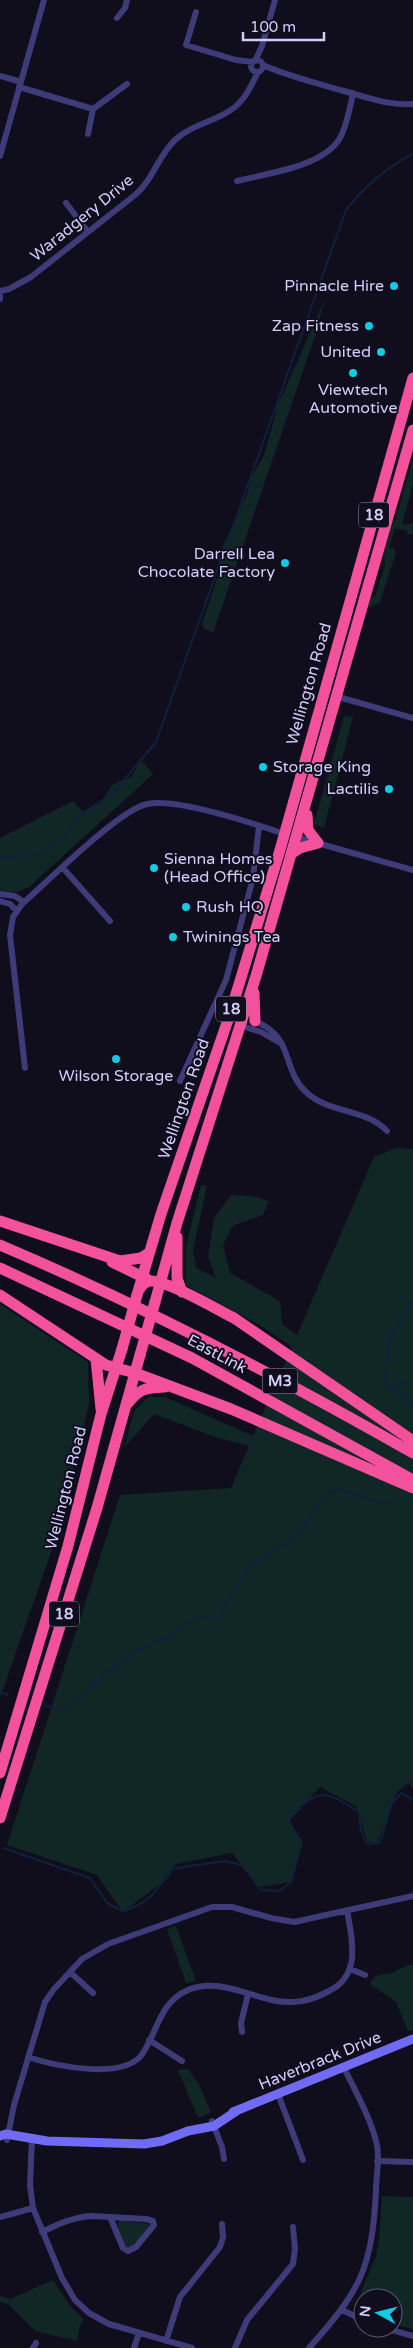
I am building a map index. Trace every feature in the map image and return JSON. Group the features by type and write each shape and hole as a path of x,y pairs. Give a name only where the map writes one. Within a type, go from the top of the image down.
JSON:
{"highway":[{"name":"Wellington Road","path":"2,1767 76,1519 101,1414 130,1365 156,1299 151,1279 149,1253 229,1018 284,834 413,378"},
{"path":"400,423 413,428"},
{"name":"Wellington Road","path":"151,1279 177,1223 242,1022 292,854 413,428"},
{"path":"292,854 300,848 318,844 308,830 307,801"},
{"path":"284,834 296,837"},
{"path":"255,1021 256,976"},
{"path":"229,1018 242,1022"},
{"path":"0,1221 102,1256 120,1260 132,1260 149,1253"},
{"path":"177,1223 177,1278 182,1292"},
{"name":"EastLink","path":"0,1245 178,1329 312,1398 413,1453"},
{"path":"102,1256 114,1264 182,1292 234,1318 413,1440"},
{"name":"EastLink","path":"0,1268 192,1358 413,1480"},
{"path":"151,1279 143,1284 138,1293 121,1352 120,1363 130,1365 172,1386 231,1409 413,1488"},
{"path":"0,1295 96,1359 130,1365"},
{"path":"96,1359 101,1414"},
{"name":"Wellington Road","path":"0,1816 126,1406 130,1365"},
{"path":"126,1406 135,1393 142,1389 172,1386"},
{"path":"46,1620 60,1624"}],"street":[{"path":"0,156 44,0"},
{"path":"117,18 125,8 127,0"},
{"name":"Waradgery Drive","path":"0,295 38,272 140,191 150,179 164,154 179,136 230,111 240,102 251,85 275,0"},
{"path":"196,12 186,45 397,105 412,104"},
{"path":"0,76 20,85 93,109"},
{"path":"88,134 93,109 127,84"},
{"path":"237,180 313,161 326,154 341,136 353,93"},
{"path":"66,203 88,232"},
{"path":"323,693 413,718"},
{"path":"25,1068 10,935 11,923 16,910 24,902 124,815 147,804 182,805 284,834"},
{"path":"180,1081 226,980 253,878 259,826"},
{"path":"296,837 413,870"},
{"path":"63,868 110,921"},
{"path":"0,894 15,896 24,902"},
{"path":"0,901 10,904 16,910"},
{"path":"282,1044 262,1032 244,1027 242,1022 247,1019 255,1021 272,1030 282,1044 298,1082 309,1095 324,1104 377,1121 387,1131"},
{"path":"4,2137 45,2002 70,1972 88,1955 101,1947 212,1907 232,1907 289,1922 306,1920 413,1896"},
{"path":"28,2058 57,2066 118,2068 131,2064 139,2058 166,2007 174,1999 189,1990 211,1986 284,2002 306,2000 336,1987 350,1968 354,1948 347,1910"},
{"path":"350,1968 365,1975"},
{"path":"70,1972 93,1993"},
{"path":"242,2032 241,2023 248,1994"},
{"name":"Haverbrack Drive","path":"4,2137 32,2141 144,2144 162,2141 188,2131 200,2123 213,2124 219,2115 238,2110 413,2039"},
{"path":"149,2040 182,2061"},
{"path":"309,2348 343,2308 360,2278 371,2248 377,2160 375,2138 344,2068"},
{"path":"278,2094 303,2160"},
{"path":"213,2124 222,2147 224,2159"},
{"path":"32,2141 30,2185 33,2208 66,2286 79,2304 104,2322 192,2348"},
{"path":"377,2160 413,2162"},
{"path":"0,2216 33,2208"},
{"path":"42,2232 74,2218 110,2217 149,2219 154,2225 134,2249 128,2251 123,2248 110,2217"},
{"path":"166,2341 180,2297 220,2247 223,2237 222,2224"},
{"path":"235,2348 247,2320 293,2264 295,2249 293,2227"},
{"path":"343,2308 353,2314"},
{"path":"134,2348 139,2333"}],"green space":[{"path":"325,299 315,336 213,633 203,628 202,623 218,576 219,555 248,492 250,479 264,455 275,416 276,405 282,396"},
{"path":"413,459 413,484 402,524 406,525 413,522 413,535 408,534 406,530 395,529 389,548 394,548 396,553 380,602 368,608 370,598 375,596 385,565 384,552 392,522 396,519"},
{"path":"344,716 353,717 324,828 314,824"},
{"path":"141,760 153,774 29,887 17,892 0,891 0,838 73,801 83,811 101,803 112,785 131,777"},
{"path":"396,1148 413,1149 413,1789 409,1783 397,1792 377,1844 367,1841 357,1807 320,1787 289,1821 303,1842 292,1882 260,1887 232,1853 176,1864 168,1878 123,1912 97,1875 7,1845 120,1495 231,1488 249,1446 215,1437 154,1414 124,1448 134,1411 148,1397 165,1397 253,1436 292,1347 261,1326 186,1285 186,1247 201,1185 207,1186 193,1250 196,1268 216,1278 208,1256 214,1218 231,1195 251,1196 269,1201 263,1215 232,1226 223,1246 230,1273 280,1301 282,1324 297,1335 374,1157"},
{"path":"0,1304 88,1362 89,1404 55,1541 0,1698"},
{"path":"176,1926 196,1981 186,1983 167,1929"},
{"path":"413,1964 413,2030 408,2031 396,2002 370,1984 375,1976 396,1972 396,1970"},
{"path":"188,2069 199,2084 211,2113 198,2118 178,2070"},
{"path":"382,2196 413,2197 413,2329 403,2326 403,2288 363,2288 376,2256"},
{"path":"121,2220 149,2224 148,2229 131,2248 125,2244 119,2233 118,2222"},
{"path":"53,2280 70,2306 84,2319 80,2325 77,2341 35,2331 8,2304 0,2302 0,2296 10,2299"}],"waterway":[{"path":"0,859 39,854 64,838 79,815 112,794 156,742 346,210 376,178 413,154"},
{"path":"388,1362 388,1342 413,1299"},
{"path":"387,1370 385,1382 413,1406"},
{"path":"393,1389 409,1380"},
{"path":"46,1706 63,1710 77,1701 106,1673 134,1652 169,1636 195,1618 218,1619 248,1567 294,1539 326,1495 338,1489 384,1504 390,1501"},
{"path":"0,1692 8,1695"},
{"path":"3,1848 90,1878 107,1903 123,1911 140,1904 152,1896 171,1869 224,1861 242,1865 261,1890 279,1891 291,1882 300,1844 287,1816 315,1797 329,1796 359,1812 361,1830 367,1844 380,1843 391,1805 401,1793 413,1800"}],"place":[{"name":"Pinnacle Hire","path":"394,286"},
{"name":"Zap Fitness","path":"369,326"},
{"name":"United","path":"381,352"},
{"name":"Viewtech Automotive","path":"353,373"},
{"name":"Darrell Lea Chocolate Factory","path":"285,563"},
{"name":"Storage King","path":"263,767"},
{"name":"Lactilis","path":"389,789"},
{"name":"Sienna Homes (Head Office)","path":"154,868"},
{"name":"Rush HQ","path":"186,907"},
{"name":"Twinings Tea","path":"173,937"},
{"name":"Wilson Storage","path":"116,1059"}]}
